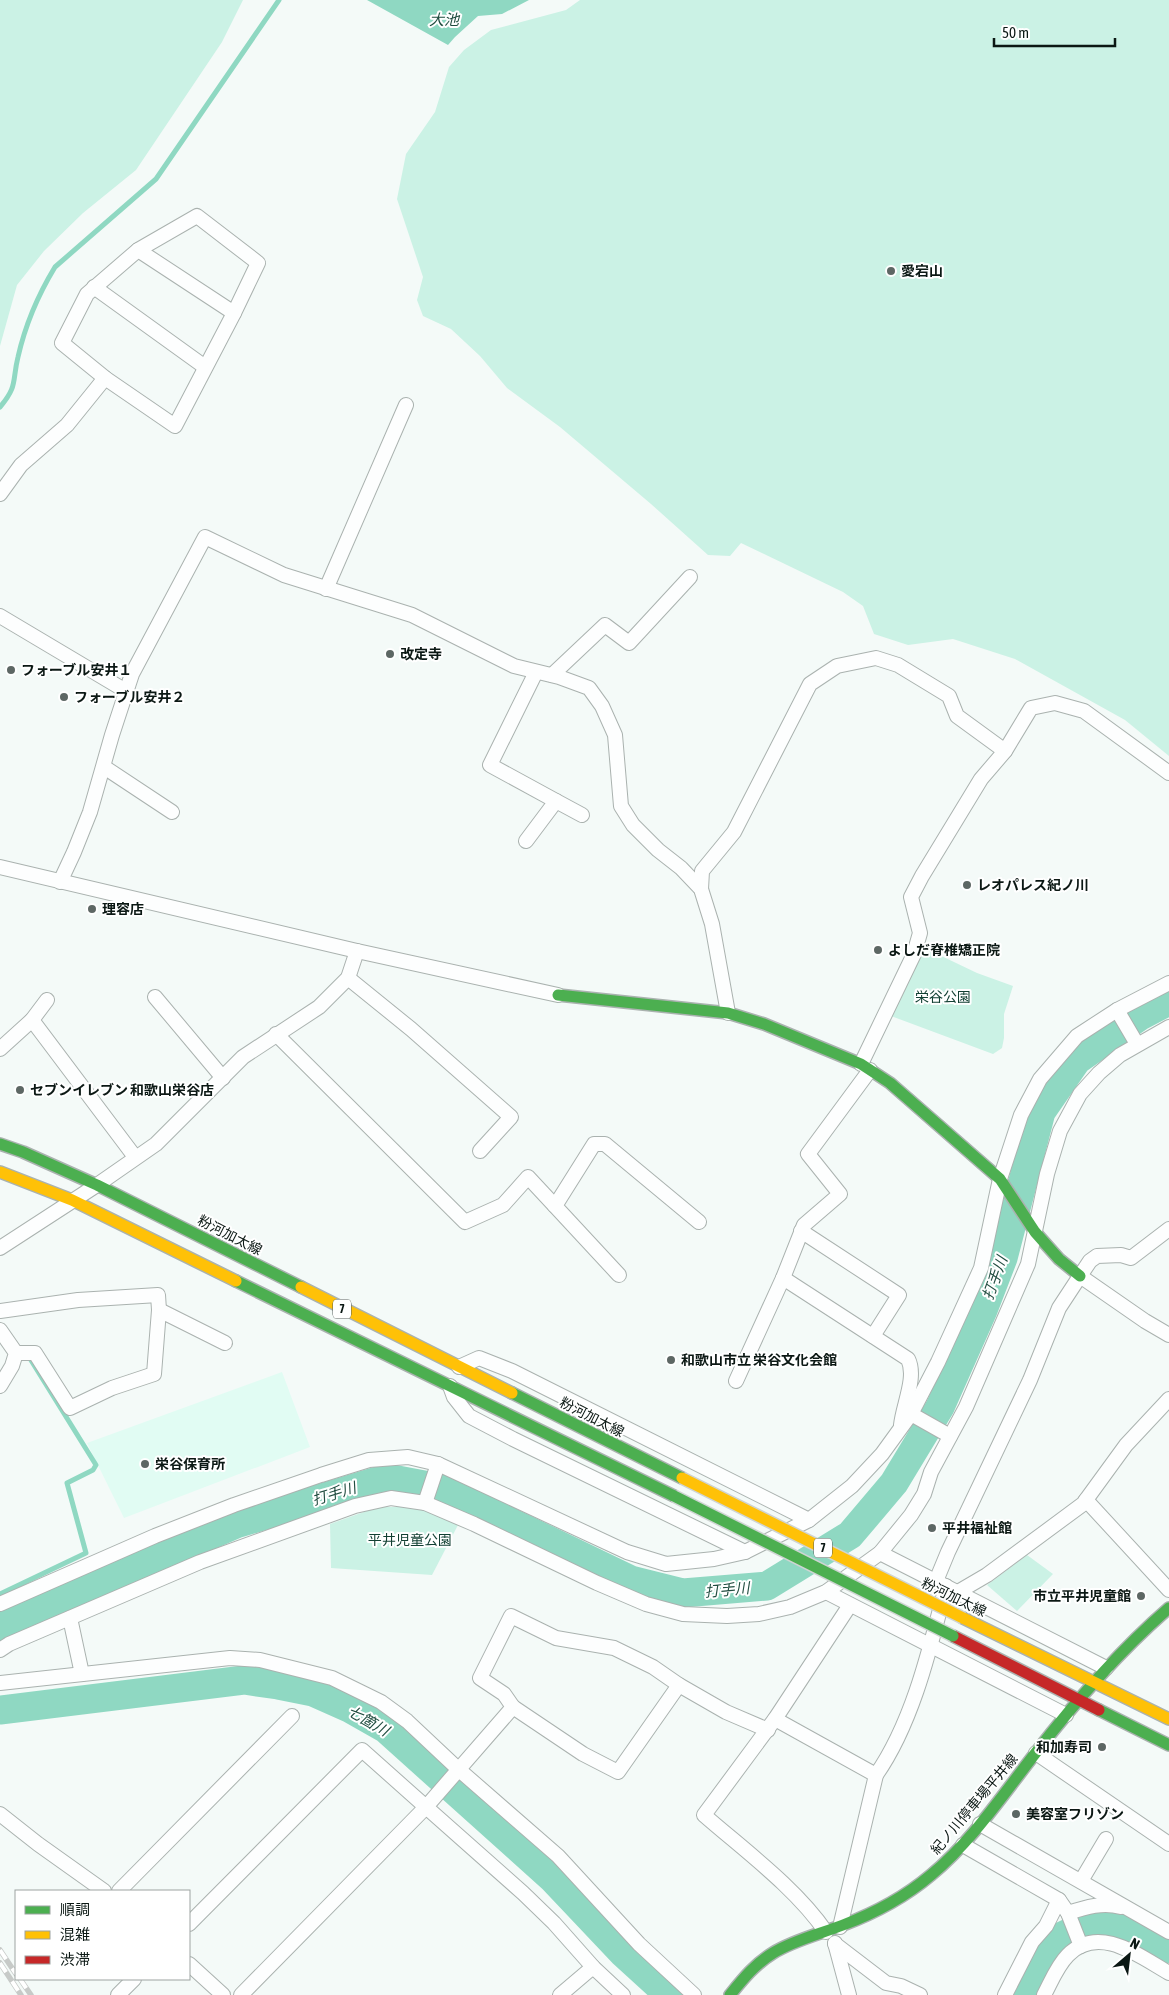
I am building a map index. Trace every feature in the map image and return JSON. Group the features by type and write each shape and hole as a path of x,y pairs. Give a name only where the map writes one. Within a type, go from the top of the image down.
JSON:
{"main road":[{"path":"558,995 728,1013 764,1024 866,1067 914,1103 1000,1179 1034,1230 1059,1259 1080,1276"},
{"name":"粉河加太線","path":"0,1144 23,1152 97,1185 1169,1719"},
{"name":"7","path":"0,1172 72,1200 674,1496 1169,1745"},
{"name":"紀ノ川停車場平井線","path":"730,1995 749,1972 768,1956 890,1904 917,1887 944,1864 963,1845 1078,1700 1106,1668 1130,1642 1169,1608"}],"street":[{"path":"197,216 258,263 175,426 105,378 62,343 87,294 138,250 197,216"},
{"path":"138,250 234,313"},
{"path":"94,288 205,367"},
{"path":"0,494 21,465 67,425 105,378"},
{"path":"326,588 406,405"},
{"path":"60,882 80,836 132,674 205,537 284,575 412,615 514,666 552,675 589,688 602,706 615,735 621,806 633,825 658,850 681,868 701,889"},
{"path":"552,675 604,625 629,643 690,577"},
{"path":"0,616 126,691"},
{"path":"728,1013 712,924 701,889 702,871 734,832 810,684 837,666 876,658 898,665 949,696 957,716 1006,751"},
{"path":"536,672 490,765 582,815"},
{"path":"736,1381 804,1225 840,1194 808,1154 866,1067 914,954 920,933 911,897 981,778 1006,751 1030,708 1055,703 1084,711 1169,773"},
{"path":"104,766 172,812"},
{"path":"526,842 556,801"},
{"path":"0,867 356,952 558,995"},
{"path":"0,1248 156,1144 243,1057 318,1007 348,978 356,952"},
{"path":"348,978 412,1029 512,1117 480,1151"},
{"path":"0,1604 154,1536 234,1505 369,1460 408,1457 634,1555 666,1564 745,1552 809,1520 852,1486 882,1454 901,1428 915,1416 982,1268 1000,1179 1021,1115 1040,1079 1077,1036 1169,983"},
{"path":"155,997 223,1078"},
{"path":"0,1050 32,1020 48,1000"},
{"path":"1119,1012 1134,1039"},
{"path":"32,1020 135,1157"},
{"path":"0,1650 9,1644 200,1562 355,1506 391,1498 426,1500 621,1594 646,1604 683,1614 727,1616 759,1614 790,1607 826,1592 880,1553 920,1501 946,1434 966,1407 1028,1264 1046,1174 1060,1131 1080,1094 1134,1039 1169,1027"},
{"path":"276,1034 465,1222 503,1205 528,1177 620,1275"},
{"path":"555,1206 594,1144 605,1144 699,1222"},
{"path":"849,1995 832,1930 876,1775 884,1763 918,1689 947,1586 952,1544 1030,1380 1059,1308 1090,1261 1097,1256 1121,1255 1130,1258 1169,1229"},
{"path":"801,1231 899,1295 873,1336"},
{"path":"1080,1276 1145,1321 1169,1335"},
{"path":"782,1278 908,1359 912,1366 901,1428"},
{"path":"0,1311 78,1300 158,1295 159,1310 154,1374 112,1388 70,1408 35,1353 16,1353"},
{"path":"159,1310 225,1343"},
{"path":"0,1330 16,1353"},
{"path":"0,1386 12,1366 16,1353"},
{"path":"459,1367 479,1358 512,1371 809,1520"},
{"path":"450,1386 454,1397 469,1416 512,1439 745,1552"},
{"path":"947,1586 987,1575 1083,1504 1126,1445 1169,1399"},
{"path":"915,1416 946,1434"},
{"path":"426,1500 437,1468"},
{"path":"1086,1500 1169,1590"},
{"path":"880,1553 1106,1668"},
{"path":"826,1592 1066,1715"},
{"path":"832,1930 704,1815 771,1724 850,1605"},
{"path":"679,1685 618,1772 583,1754 513,1707 504,1694 480,1678 511,1616 556,1638 614,1648 653,1667 679,1685 726,1712 771,1724 876,1775"},
{"path":"70,1618 82,1674"},
{"path":"0,1683 230,1658 260,1660 332,1678 382,1702 408,1721 455,1771 558,1856 639,1944 694,1995"},
{"path":"241,1995 428,1803 513,1707"},
{"path":"119,1890 292,1716"},
{"path":"190,1923 362,1750 428,1803 554,1923 593,1967 623,1995"},
{"path":"1036,1753 1169,1844"},
{"path":"0,1814 103,1890"},
{"path":"980,1824 1169,1932"},
{"path":"1081,1881 1106,1839"},
{"path":"963,1845 1059,1900 1069,1916 1080,1943"},
{"path":"1005,1995 1032,1942 1046,1926 1059,1900"},
{"path":"1069,1916 1084,1908 1101,1905 1131,1910"},
{"path":"1044,1995 1066,1956 1080,1943 1096,1942 1120,1945 1169,1973"},
{"path":"835,1944 886,1983 901,1986 920,1995"},
{"path":"190,1965 223,1995"},
{"path":"560,1995 593,1967"},
{"path":"118,1995 133,1980"}],"shaded area":[{"path":"282,1372 310,1447 124,1518 87,1443"}],"green space":[{"path":"0,0 243,0 222,42 136,170 83,213 44,251 17,285 0,346"},
{"path":"580,0 1169,0 1169,756 1125,720 1015,659 953,639 908,645 874,634 863,606 843,592 741,543 730,556 708,555 560,427 507,388 480,356 451,329 423,316 417,300 423,277 397,199 406,154 435,112 449,67 464,50 491,30 566,10"},
{"name":"栄谷公園","path":"931,951 977,973 1013,986 1004,1014 1002,1048 993,1054 891,1016 919,953"},
{"name":"平井児童公園","path":"378,1507 417,1507 458,1525 432,1575 331,1568 330,1524"},
{"path":"1027,1555 1053,1574 1017,1611 987,1585"}],"water":[{"name":"大池","path":"367,0 529,0 502,14 478,16 448,45"}],"waterway":[{"path":"0,407 10,394 24,334 43,289 55,267 156,179 279,0"},
{"name":"打手川","path":"0,1627 236,1524 387,1478 440,1488 631,1580 683,1593 767,1586 850,1535 894,1483 940,1407 983,1310 1003,1258 1041,1112 1077,1060 1140,1016 1169,1001"},
{"path":"0,1594 86,1553 67,1483 93,1470 96,1465 29,1357"},
{"name":"七箇川","path":"0,1710 244,1680 313,1692 349,1708 386,1729 553,1879 623,1953 669,1995"},
{"name":"七箇川","path":"1022,1995 1051,1945 1057,1939 1078,1929 1091,1925 1114,1925 1136,1932 1169,1949"}],"railway":[{"path":"0,1950 15,1972"},
{"path":"0,1963 21,1995"},
{"path":"21,1980 31,1995"}],"traffic: fast":[{"path":"558,995 728,1013 764,1024 861,1064 890,1083 1000,1179 1035,1232 1059,1259 1080,1276"},
{"path":"0,1144 23,1152 97,1185 301,1287"},
{"path":"236,1281 674,1496"},
{"path":"512,1393 682,1478"},
{"path":"674,1496 953,1636"},
{"path":"730,1995 755,1967 773,1953 790,1944 878,1910 911,1890 946,1862 973,1833 1081,1697 1132,1642 1169,1608"},
{"path":"1099,1710 1169,1745"}],"traffic: slow":[{"path":"0,1172 72,1200 236,1281"},
{"path":"301,1287 512,1393"},
{"path":"682,1478 963,1618"},
{"path":"963,1618 1169,1719"}],"traffic: jam":[{"path":"953,1636 1099,1710"}],"place":[{"name":"愛宕山","path":"891,271"},
{"name":"改定寺","path":"390,654"},
{"name":"フォーブル安井１","path":"11,670"},
{"name":"フォーブル安井２","path":"64,697"},
{"name":"レオパレス紀ノ川","path":"967,885"},
{"name":"理容店","path":"92,909"},
{"name":"よしだ脊椎矯正院","path":"878,950"},
{"name":"セブンイレブン 和歌山栄谷店","path":"20,1090"},
{"name":"和歌山市立 栄谷文化会館","path":"671,1360"},
{"name":"栄谷保育所","path":"145,1464"},
{"name":"平井福祉館","path":"932,1528"},
{"name":"市立平井児童館","path":"1141,1596"},
{"name":"和加寿司","path":"1102,1747"},
{"name":"美容室フリゾン","path":"1016,1814"}]}
